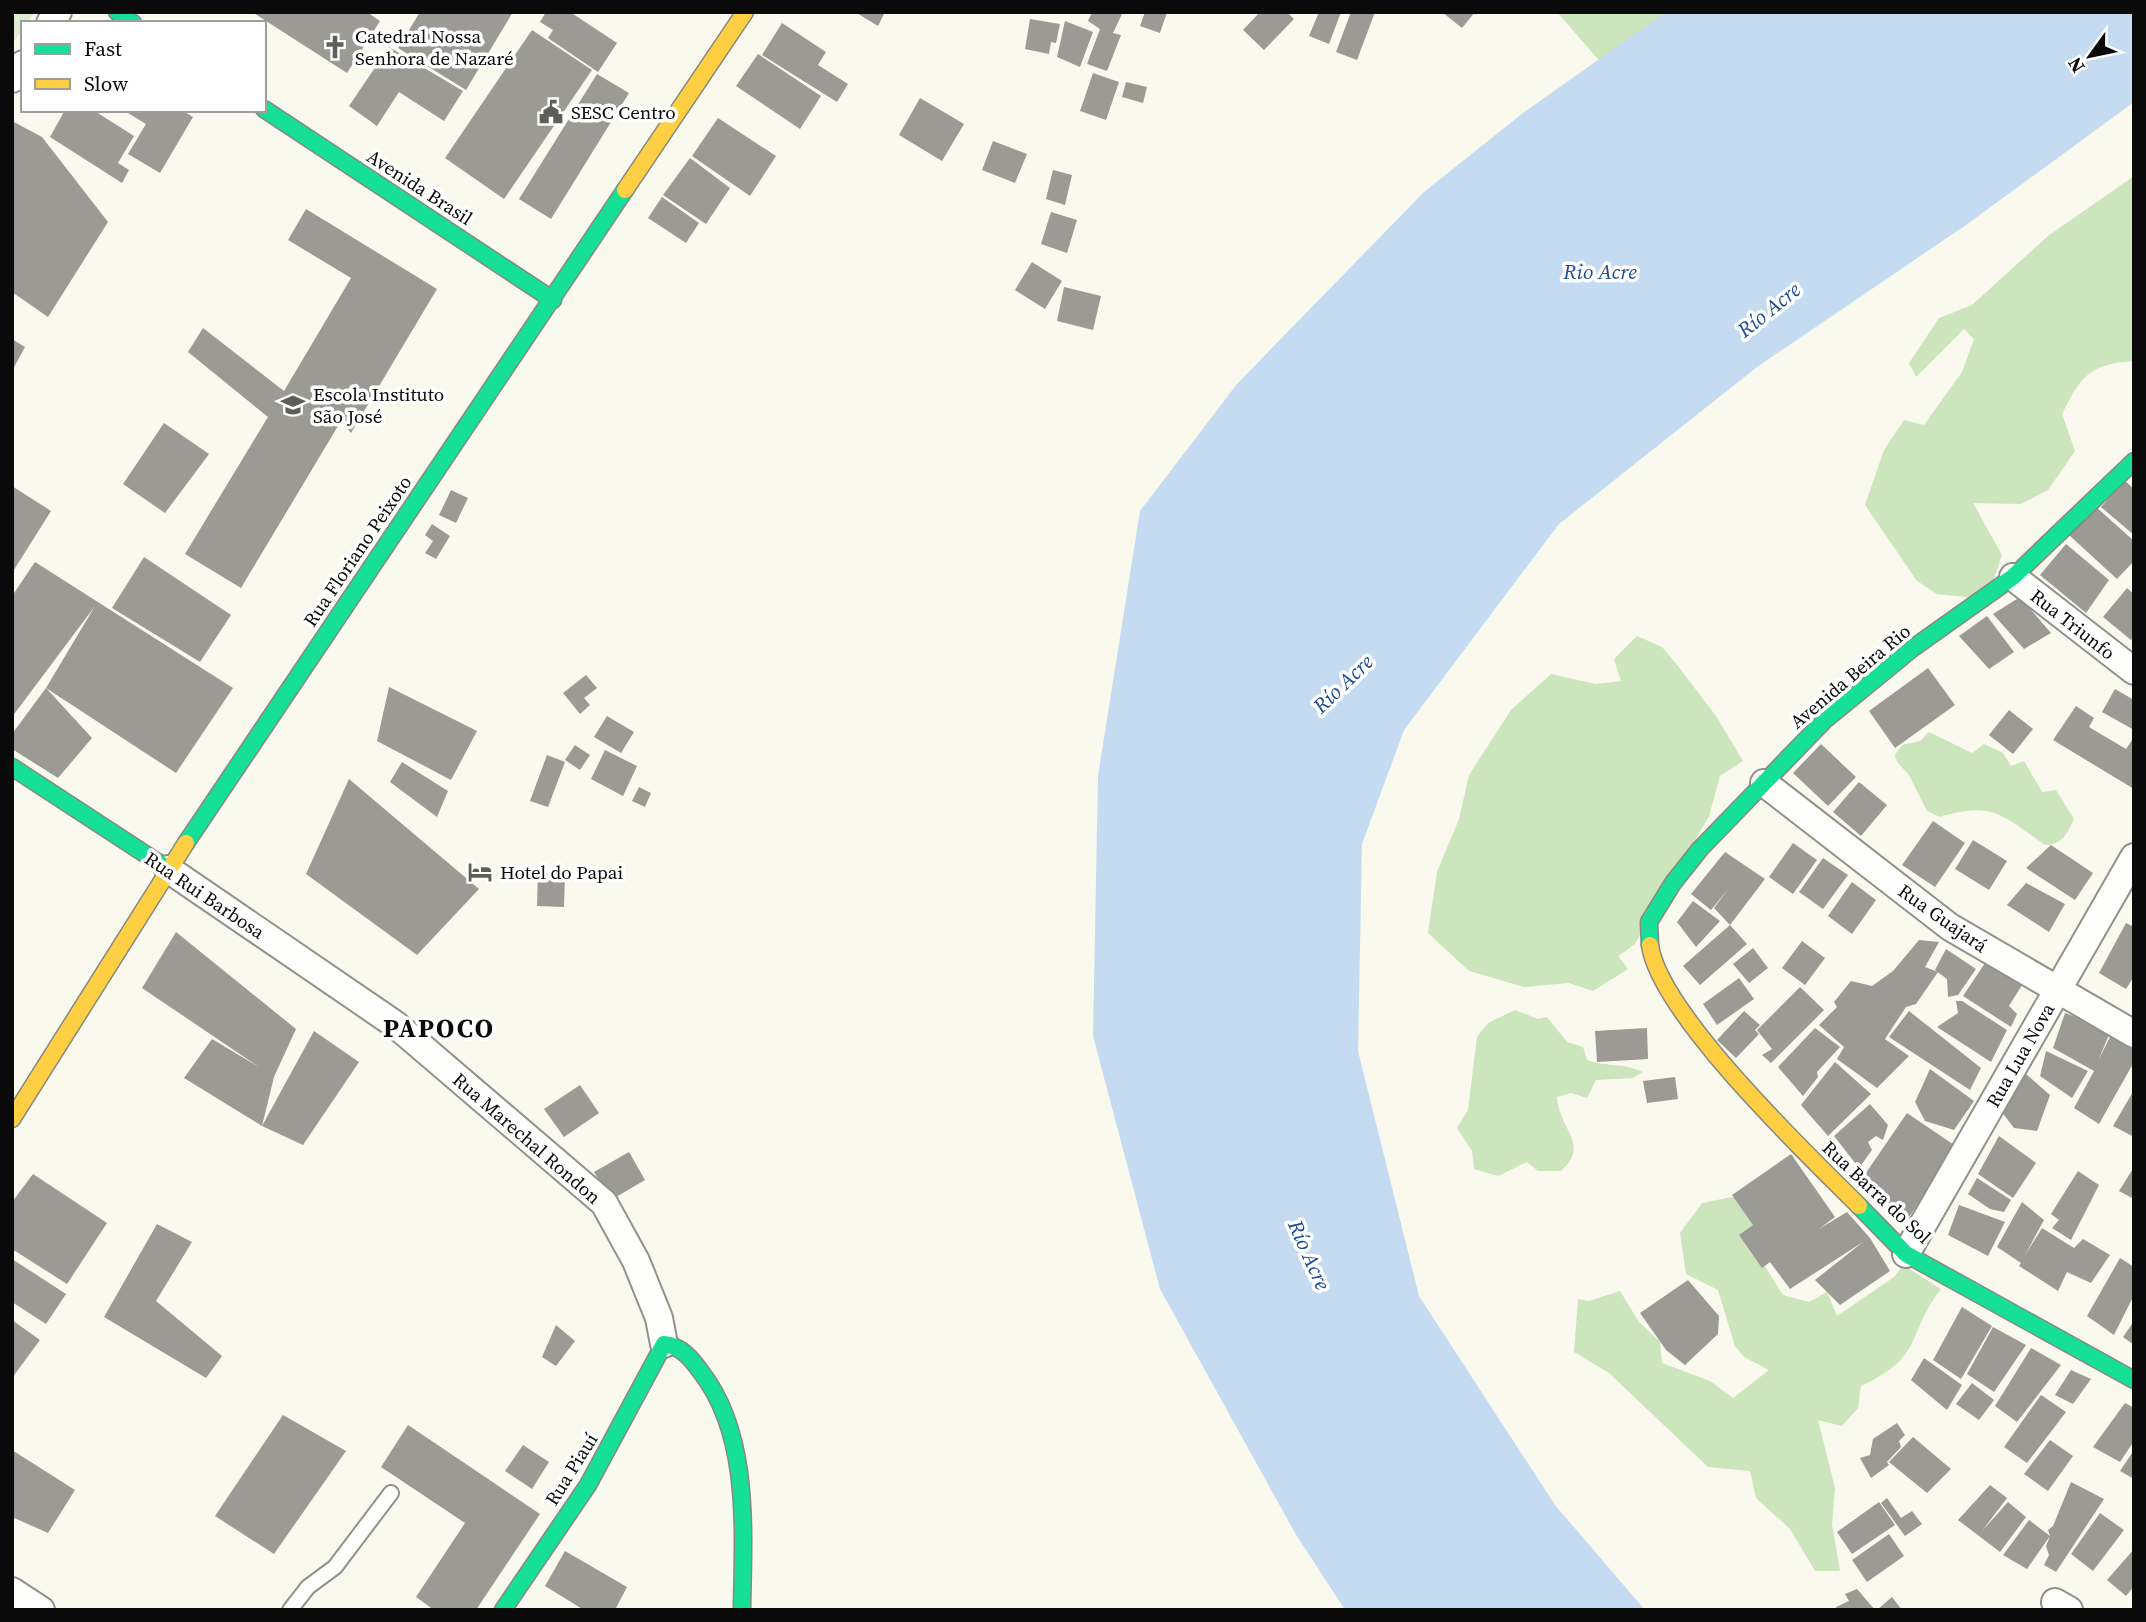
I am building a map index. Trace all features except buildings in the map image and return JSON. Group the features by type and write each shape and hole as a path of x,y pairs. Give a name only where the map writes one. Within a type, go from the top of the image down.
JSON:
{"street":[{"name":"Rua Floriano Peixoto","path":"12,1119 168,869 745,12"},
{"name":"Avenida Brasil","path":"266,110 553,300"},
{"name":"Avenida Beira Rio","path":"1652,963 1650,922 1658,906 1700,849 1825,720 1913,648 2013,577 2134,461"},
{"name":"Rua Triunfo","path":"2013,577 2134,671"},
{"name":"Rua Rui Barbosa","path":"12,767 168,869 396,1025"},
{"name":"Rua Guajará","path":"1764,783 1951,927 2134,1034"},
{"name":"Rua Lua Nova","path":"1906,1254 2134,857"},
{"name":"Rua Barra do Sol","path":"1652,963 1688,1022 1787,1134 1906,1254 2134,1380"},
{"name":"Rua Marechal Rondon","path":"396,1025 604,1203 636,1261 659,1318 664,1344"},
{"name":"Rua Piauí","path":"503,1610 589,1485 664,1344"},
{"path":"664,1344 677,1345 702,1370 729,1423 743,1523 742,1610"},
{"path":"12,1591 41,1610"}],"lane":[{"path":"290,1610 308,1587 335,1567 391,1493"}],"green space":[{"path":"12,12 35,12 28,21 21,21 21,32 12,44"},
{"path":"1557,12 1746,12 1617,81"},
{"path":"2134,176 2134,361 2096,369 2081,381 2075,390 2062,414 2075,451 2048,490 2021,504 1973,503 2002,555 1994,579 1977,598 1937,594 1917,581 1865,505 1884,450 1904,420 1924,425 1962,372 1974,339 1964,329 1916,377 1909,363 1939,318 1972,305 2048,236"},
{"path":"1637,636 1662,647 1716,716 1743,761 1720,776 1709,816 1635,944 1618,956 1628,969 1593,991 1569,983 1524,987 1469,971 1428,933 1437,872 1459,819 1469,775 1511,710 1551,674 1596,684 1621,681 1614,659"},
{"path":"1929,732 1972,753 1984,744 2003,753 2011,766 2024,761 2042,792 2056,790 2074,819 2066,834 2056,843 2045,845 1996,814 1972,810 1940,817 1927,811 1909,775 1897,762 1895,755 1902,745 1920,741"},
{"path":"1515,1010 1538,1019 1547,1017 1567,1042 1583,1047 1587,1060 1643,1072 1633,1078 1596,1080 1587,1098 1571,1093 1557,1097 1573,1144 1570,1161 1561,1171 1538,1171 1527,1162 1498,1176 1474,1169 1472,1151 1457,1128 1468,1110 1477,1037 1488,1023"},
{"path":"1742,1195 1763,1218 1758,1255 1783,1295 1809,1302 1827,1292 1837,1316 1894,1277 1903,1265 1941,1289 1905,1354 1896,1365 1861,1386 1858,1408 1842,1426 1818,1420 1835,1488 1832,1524 1840,1571 1815,1571 1790,1529 1756,1498 1750,1471 1708,1467 1609,1373 1574,1352 1578,1299 1589,1301 1620,1291 1639,1322 1660,1342 1662,1363 1710,1381 1733,1398 1769,1370 1744,1357 1735,1346 1718,1290 1686,1274 1680,1233 1702,1203"}],"water":[{"name":"Rio Acre","path":"1666,12 2134,12 2134,102 1966,225 1757,367 1559,524 1404,730 1362,844 1358,1051 1419,1296 1555,1505 1645,1610 1345,1610 1295,1533 1160,1289 1093,1036 1098,776 1140,511 1237,384 1424,192 1523,113"}],"traffic: fast":[{"path":"117,12 130,21"},
{"path":"266,110 553,300"},
{"path":"186,843 625,190"},
{"path":"1650,945 1649,922 1673,883 1700,849 1825,720 1913,648 2013,577 2134,461"},
{"path":"12,767 168,869"},
{"path":"1859,1206 1906,1254 2134,1380"},
{"path":"503,1610 588,1485 664,1344 681,1350 693,1362 717,1397 729,1425 741,1486 742,1610"}],"traffic: slow":[{"path":"625,190 745,12"},
{"path":"12,1119 186,843"},
{"path":"1650,945 1659,974 1706,1044 1738,1082 1859,1206"}],"place":[{"name":"Catedral Nossa Senhora de Nazaré","path":"335,47"},
{"name":"SESC Centro","path":"551,112"},
{"name":"Escola Instituto São José","path":"293,405"},
{"name":"Hotel do Papai","path":"480,872"}],"district":[{"name":"PAPOCO","path":"439,1028"}],"water label":[{"name":"Río Acre","path":"1769,310"},
{"name":"Río Acre","path":"1343,684"},
{"name":"Río Acre","path":"1309,1255"}]}
